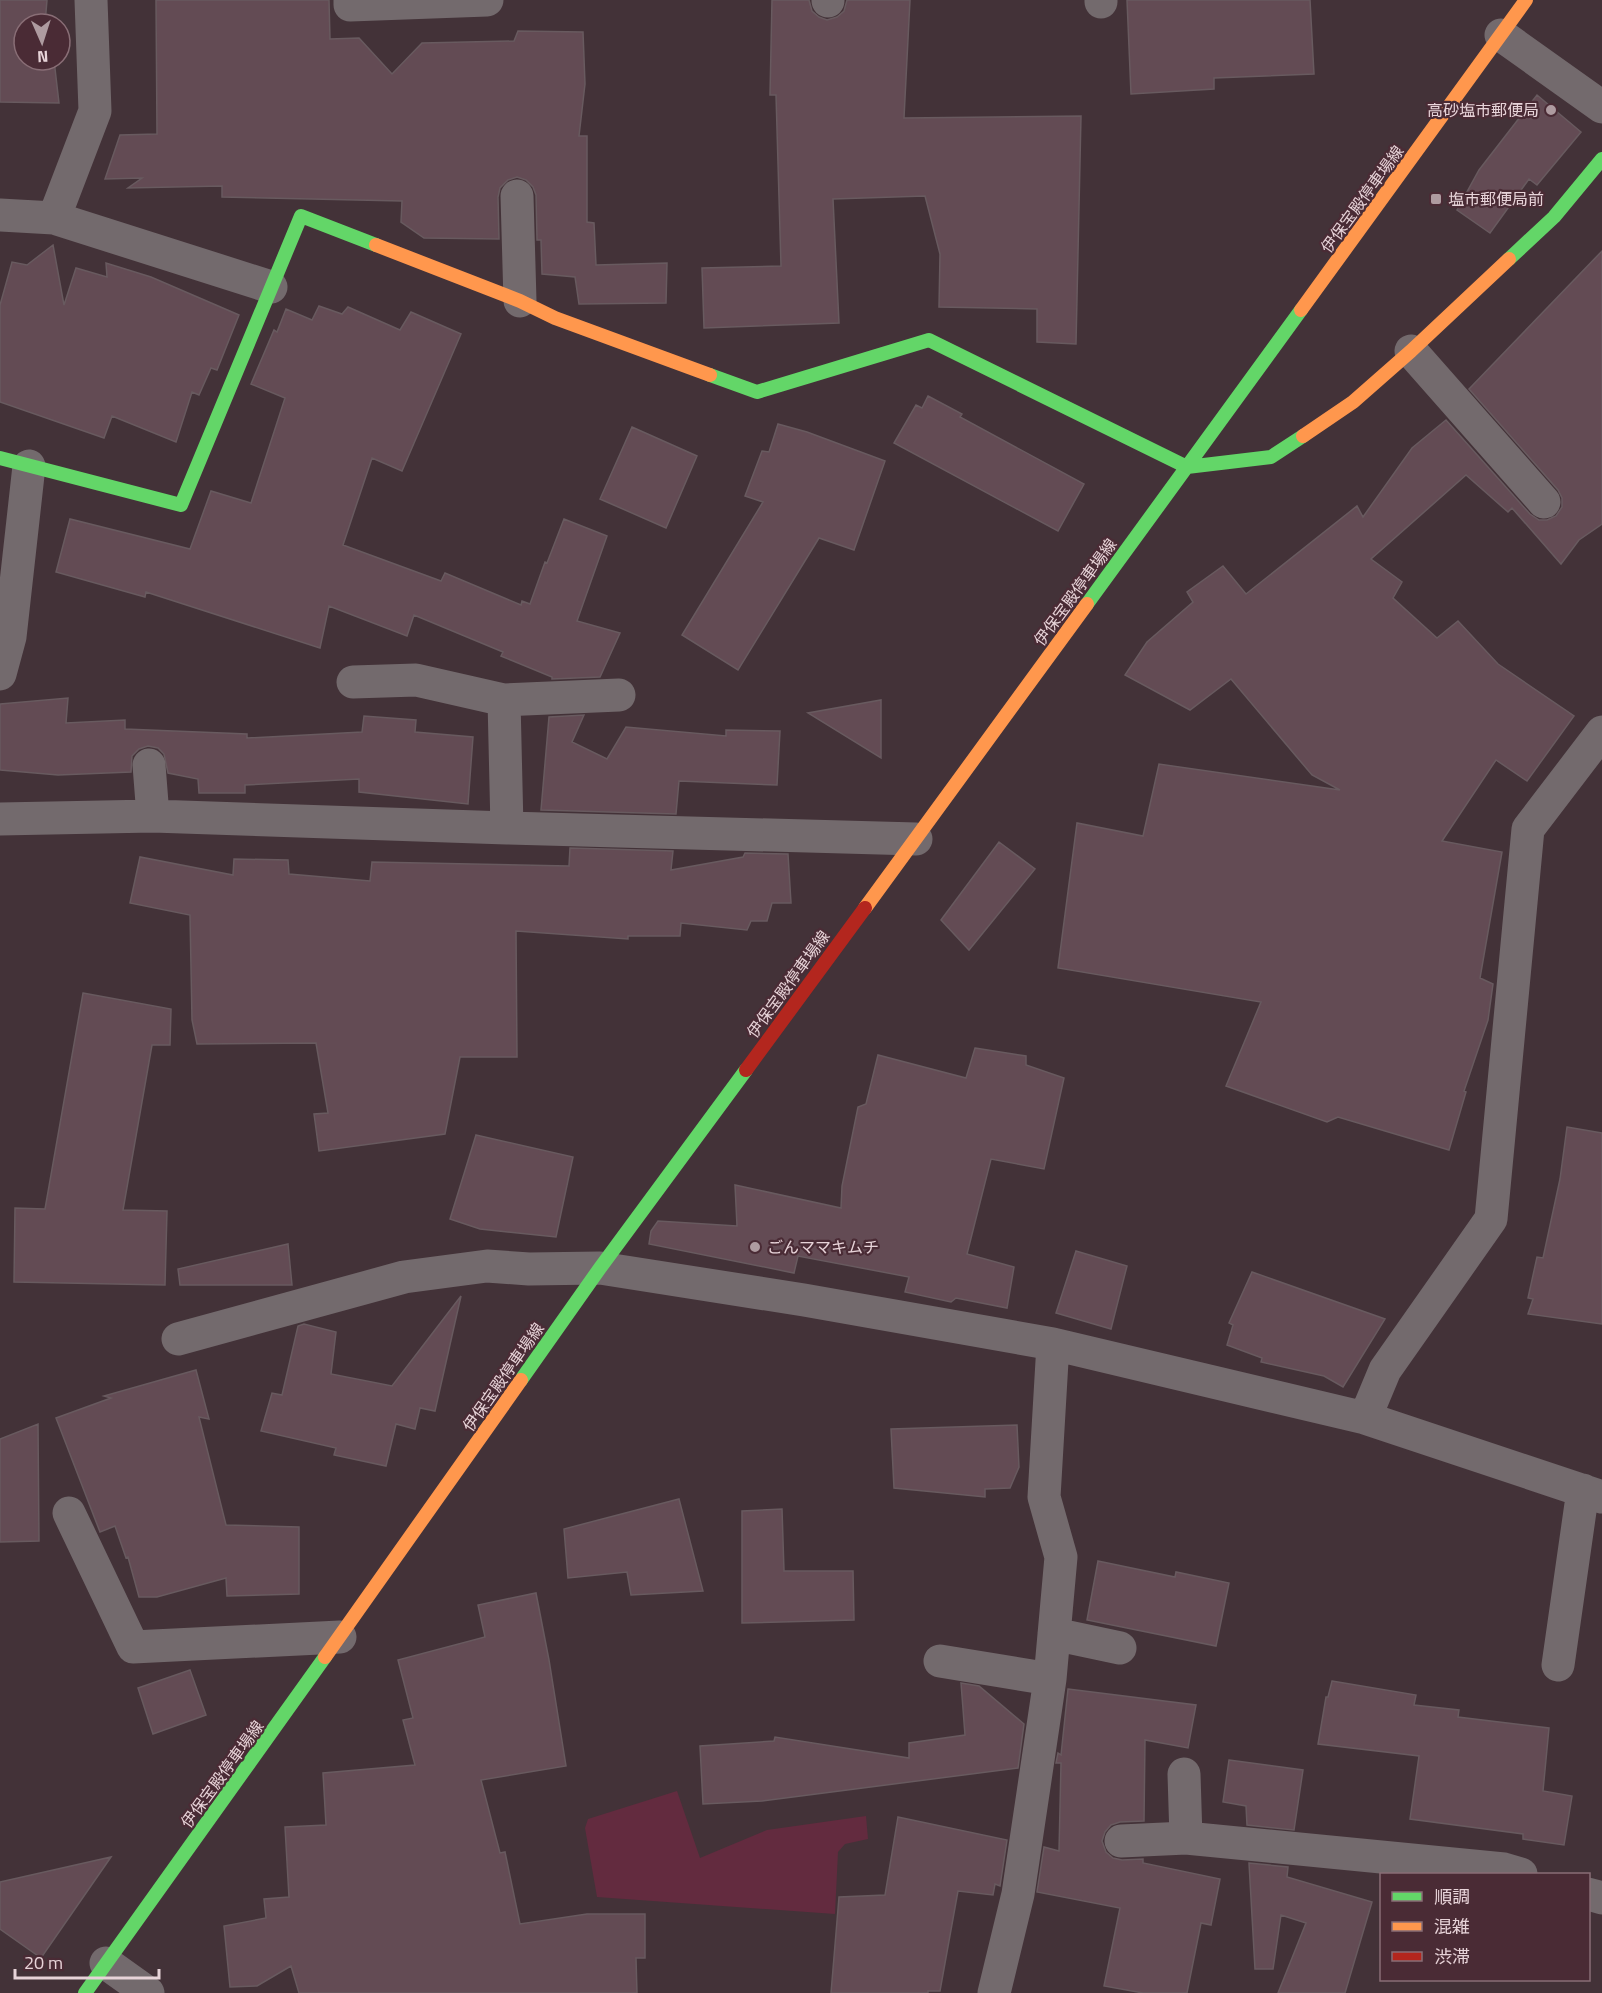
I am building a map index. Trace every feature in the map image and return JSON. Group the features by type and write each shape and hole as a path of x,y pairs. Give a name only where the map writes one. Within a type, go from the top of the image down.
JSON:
{"main road":[{"name":"伊保宝殿停車場線","path":"85,1993 600,1268 916,839 1526,0"},
{"path":"14,462 181,505 301,216 520,301 555,318 758,392 929,340 1187,467 1271,457 1353,402 1411,351 1554,217 1602,159"}],"street":[{"path":"54,218 95,111 91,0"},
{"path":"350,0 350,5 487,0"},
{"path":"1501,35 1602,107"},
{"path":"517,196 520,301"},
{"path":"0,215 17,214 54,218 271,287"},
{"path":"1411,351 1544,502"},
{"path":"0,674 5,635 14,462"},
{"path":"353,682 416,680 504,700 619,695"},
{"path":"504,700 507,828"},
{"path":"1365,1418 1385,1370 1491,1219 1528,830 1602,732"},
{"path":"150,765 153,816"},
{"path":"0,819 153,816 916,839"},
{"path":"178,1339 404,1277 487,1266 529,1269 600,1268 804,1300 1053,1344 1365,1418 1592,1493 1558,1665"},
{"path":"994,1993 1018,1894 1050,1679 1060,1557 1044,1497 1053,1344"},
{"path":"69,1513 133,1647 340,1637"},
{"path":"1054,1634 1120,1648"},
{"path":"940,1661 1050,1679"},
{"path":"1184,1774 1186,1838"},
{"path":"1121,1841 1186,1838 1504,1869 1515,1873"},
{"path":"106,1964 148,1993"}],"shaded area":[{"path":"677,1791 700,1858 767,1830 866,1816 868,1839 845,1844 838,1852 835,1914 597,1897 585,1828 588,1819"}],"building":[{"path":"0,0 47,0 46,12 12,12 12,72 55,72 59,103 0,102"},
{"path":"156,0 329,0 330,39 359,38 392,74 422,43 514,41 518,31 583,32 585,84 579,136 587,136 587,222 594,223 596,265 667,263 666,303 579,304 575,277 542,274 541,240 537,240 536,195 533,187 526,180 517,177 508,180 500,188 498,197 499,239 424,238 401,222 402,201 222,197 222,186 128,188 142,178 105,179 120,135 157,134"},
{"path":"772,0 809,0 812,11 827,20 837,17 844,11 847,0 910,0 904,118 1081,116 1076,344 1037,342 1037,309 939,307 940,254 925,196 833,199 839,323 704,328 702,268 781,266 776,95 770,95"},
{"path":"1127,0 1310,0 1314,74 1214,78 1214,89 1131,94"},
{"path":"1537,95 1581,132 1537,185 1529,179 1490,233 1457,210 1479,170"},
{"path":"53,245 64,305 76,268 107,277 106,263 151,277 239,315 217,370 211,368 199,395 192,392 176,442 112,416 104,438 0,402 0,305 12,262 27,265"},
{"path":"1602,251 1602,524 1579,540 1561,564 1512,508 1508,512 1466,475 1371,559 1402,582 1393,598 1437,638 1458,621 1498,664 1574,716 1527,781 1496,760 1442,841 1502,852 1480,978 1493,984 1488,1020 1464,1091 1466,1092 1449,1150 1338,1117 1327,1122 1226,1086 1261,1002 1058,968 1077,823 1143,836 1159,764 1340,790 1312,775 1231,679 1190,710 1125,675 1147,642 1193,602 1187,592 1223,566 1246,594 1357,506 1363,517 1412,448 1446,420 1530,514 1539,520 1547,520 1556,516 1562,507 1562,498 1558,490 1469,389"},
{"path":"319,306 342,314 348,307 400,330 411,312 461,334 402,471 372,458 343,545 441,581 445,573 521,605 522,601 530,604 564,519 607,536 577,621 620,633 600,677 552,679 552,677 501,656 503,652 414,615 407,636 329,606 320,648 146,592 145,597 56,572 70,519 190,549 211,491 251,503 285,398 251,384 274,330 277,332 286,309 312,320"},
{"path":"928,396 962,414 960,417 1084,484 1058,531 894,443 916,405 922,408"},
{"path":"778,424 807,432 885,461 854,550 819,538 738,670 682,635 763,502 745,496 762,451 769,452"},
{"path":"632,427 697,456 666,528 600,499"},
{"path":"68,698 66,723 125,720 125,729 247,734 247,738 362,732 364,716 416,720 415,732 473,737 468,804 359,792 359,779 245,785 245,793 199,793 198,779 168,773 164,754 158,748 148,746 139,749 132,756 131,772 58,775 0,770 0,704"},
{"path":"881,700 881,758 808,713"},
{"path":"584,715 572,742 607,759 626,727 726,736 726,730 780,731 777,785 679,781 676,814 541,810 549,717"},
{"path":"999,842 1035,869 969,950 941,920"},
{"path":"570,848 673,851 671,870 743,857 745,853 788,854 791,903 772,903 767,921 751,921 747,930 681,923 680,936 628,936 628,939 516,931 517,1057 460,1057 445,1134 319,1151 314,1114 328,1113 316,1043 197,1044 192,1020 190,915 130,903 140,857 233,875 234,859 288,860 289,874 370,881 372,862 569,866"},
{"path":"83,993 171,1009 170,1045 152,1045 123,1210 167,1211 165,1285 14,1282 15,1208 45,1209"},
{"path":"975,1048 1026,1056 1026,1065 1064,1078 1044,1169 991,1159 967,1254 1014,1267 1007,1308 956,1298 951,1302 905,1292 909,1277 798,1256 794,1273 649,1244 651,1231 658,1221 737,1226 735,1185 841,1208 842,1186 858,1107 866,1104 878,1055 966,1078"},
{"path":"1567,1127 1602,1133 1602,1324 1528,1314 1533,1299 1528,1298 1537,1257 1543,1258 1560,1179"},
{"path":"476,1135 573,1157 556,1237 480,1229 450,1219"},
{"path":"288,1244 292,1285 180,1285 178,1269"},
{"path":"1076,1251 1127,1266 1111,1329 1056,1313"},
{"path":"1252,1272 1385,1319 1343,1387 1324,1376 1261,1362 1262,1358 1227,1345 1233,1325 1229,1323"},
{"path":"461,1296 435,1411 420,1408 415,1429 396,1424 386,1466 334,1455 336,1448 261,1431 272,1393 282,1395 298,1326 304,1324 336,1332 331,1374 392,1386"},
{"path":"196,1370 209,1419 199,1417 226,1525 299,1527 299,1594 227,1596 226,1578 157,1597 139,1597 128,1557 126,1558 115,1526 100,1532 56,1418 111,1398 104,1396"},
{"path":"38,1424 39,1541 0,1542 0,1439"},
{"path":"1017,1425 1019,1467 1010,1488 985,1489 985,1497 894,1488 891,1429"},
{"path":"679,1499 703,1591 631,1595 627,1572 568,1578 564,1529"},
{"path":"782,1509 784,1571 853,1571 854,1620 742,1623 742,1511"},
{"path":"1098,1561 1175,1577 1176,1572 1229,1583 1216,1646 1087,1620"},
{"path":"536,1593 566,1766 481,1780 500,1853 505,1852 520,1924 587,1914 645,1914 645,1958 636,1958 637,1993 299,1993 291,1966 257,1986 230,1987 224,1926 266,1918 264,1899 289,1897 285,1827 326,1825 323,1773 415,1765 403,1720 413,1718 398,1660 485,1637 478,1605"},
{"path":"190,1670 206,1715 153,1734 138,1688"},
{"path":"1332,1681 1416,1695 1414,1705 1459,1710 1458,1717 1549,1728 1543,1791 1572,1796 1564,1845 1523,1839 1523,1834 1410,1819 1419,1756 1318,1744 1326,1697 1328,1697"},
{"path":"961,1683 979,1686 1024,1724 1018,1768 762,1801 703,1804 700,1746 774,1741 775,1737 909,1758 909,1743 965,1735"},
{"path":"1068,1689 1196,1705 1188,1748 1145,1740 1144,1821 1120,1822 1111,1825 1102,1841 1106,1852 1113,1858 1143,1859 1143,1863 1220,1879 1211,1925 1201,1923 1187,1993 1143,1993 1104,1986 1120,1908 1037,1892 1044,1847 1059,1851 1061,1763 1056,1763 1058,1753 1061,1755"},
{"path":"1229,1760 1303,1770 1294,1830 1247,1825 1246,1806 1223,1802"},
{"path":"898,1817 1007,1840 1000,1886 995,1884 993,1895 958,1891 940,1991 831,1993 839,1897 885,1895"},
{"path":"111,1857 41,1958 0,1929 0,1882"},
{"path":"1249,1863 1288,1867 1287,1877 1372,1902 1345,1993 1278,1993 1306,1923 1281,1915 1273,1969 1255,1969"}],"traffic: fast":[{"path":"1509,259 1554,217 1602,159"},
{"path":"0,458 181,505 301,216 376,245"},
{"path":"1087,604 1301,310"},
{"path":"710,375 757,392 929,340 1187,467 1271,457 1303,436"},
{"path":"521,1380 600,1268 746,1070"},
{"path":"85,1993 325,1657"}],"traffic: slow":[{"path":"1301,310 1526,0"},
{"path":"376,245 520,301 555,318 710,375"},
{"path":"1303,436 1353,402 1509,259"},
{"path":"865,908 1087,604"},
{"path":"325,1657 521,1380"}],"traffic: jam":[{"path":"746,1070 865,908"}],"place":[{"name":"高砂塩市郵便局","path":"1551,110"},
{"name":"塩市郵便局前","path":"1436,199"},
{"name":"ごんママキムチ","path":"755,1247"}]}
